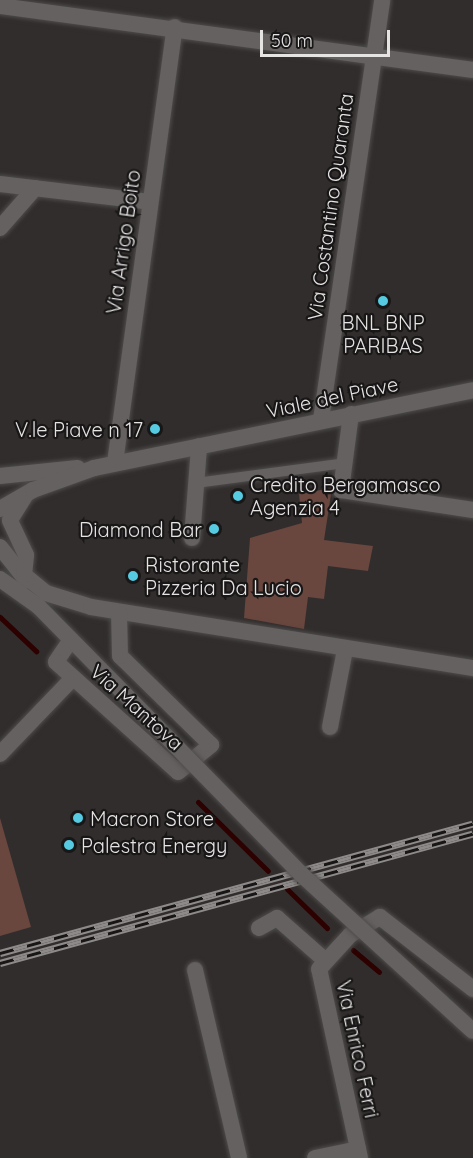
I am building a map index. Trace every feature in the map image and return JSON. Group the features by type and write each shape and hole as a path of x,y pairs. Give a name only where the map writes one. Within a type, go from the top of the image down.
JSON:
{"street":[{"name":"Via Costantino Quaranta","path":"321,420 382,0"},
{"path":"0,6 175,27 473,69"},
{"name":"Via Arrigo Boito","path":"115,464 175,27"},
{"path":"0,184 150,202"},
{"path":"0,228 34,188"},
{"name":"Viale del Piave","path":"0,509 33,490 94,468 473,390"},
{"path":"351,414 341,490 473,510"},
{"path":"192,538 199,446"},
{"name":"Viale del Piave","path":"0,476 34,468 94,468"},
{"path":"24,575 27,555 10,519 11,510 33,490"},
{"path":"0,547 24,575 38,606"},
{"path":"24,575 67,602 345,650 473,668"},
{"path":"0,579 38,606 310,883 473,1031"},
{"name":"Via Mantova","path":"70,641 55,659 73,678 178,772 211,745 120,656 119,612"},
{"path":"330,727 345,650"},
{"path":"0,754 73,678"},
{"name":"Via Enrico Ferri","path":"259,928 277,918 330,956 319,969 359,1153 315,1158"},
{"path":"330,956 350,935 372,919 387,920 473,989"},
{"path":"195,970 239,1158"}],"lane":[{"path":"196,483 345,463"}],"shaded area":[{"path":"332,488 324,540 373,546 368,571 328,566 324,599 308,597 304,629 244,618 250,538 302,523 299,494"},
{"path":"0,818 31,927 0,936"}],"waterway":[{"path":"0,617 36,651"},
{"path":"198,802 268,871"},
{"path":"287,889 327,928"},
{"path":"353,950 379,972"}],"railway":[{"path":"0,953 473,824"},
{"path":"0,963 473,834"}],"place":[{"name":"BNL BNP PARIBAS","path":"383,301"},
{"name":"V.le Piave n 17","path":"155,429"},
{"name":"Credito Bergamasco Agenzia 4","path":"238,496"},
{"name":"Diamond Bar","path":"214,529"},
{"name":"Ristorante Pizzeria Da Lucio","path":"133,576"},
{"name":"Macron Store","path":"78,818"},
{"name":"Palestra Energy","path":"69,845"}]}
